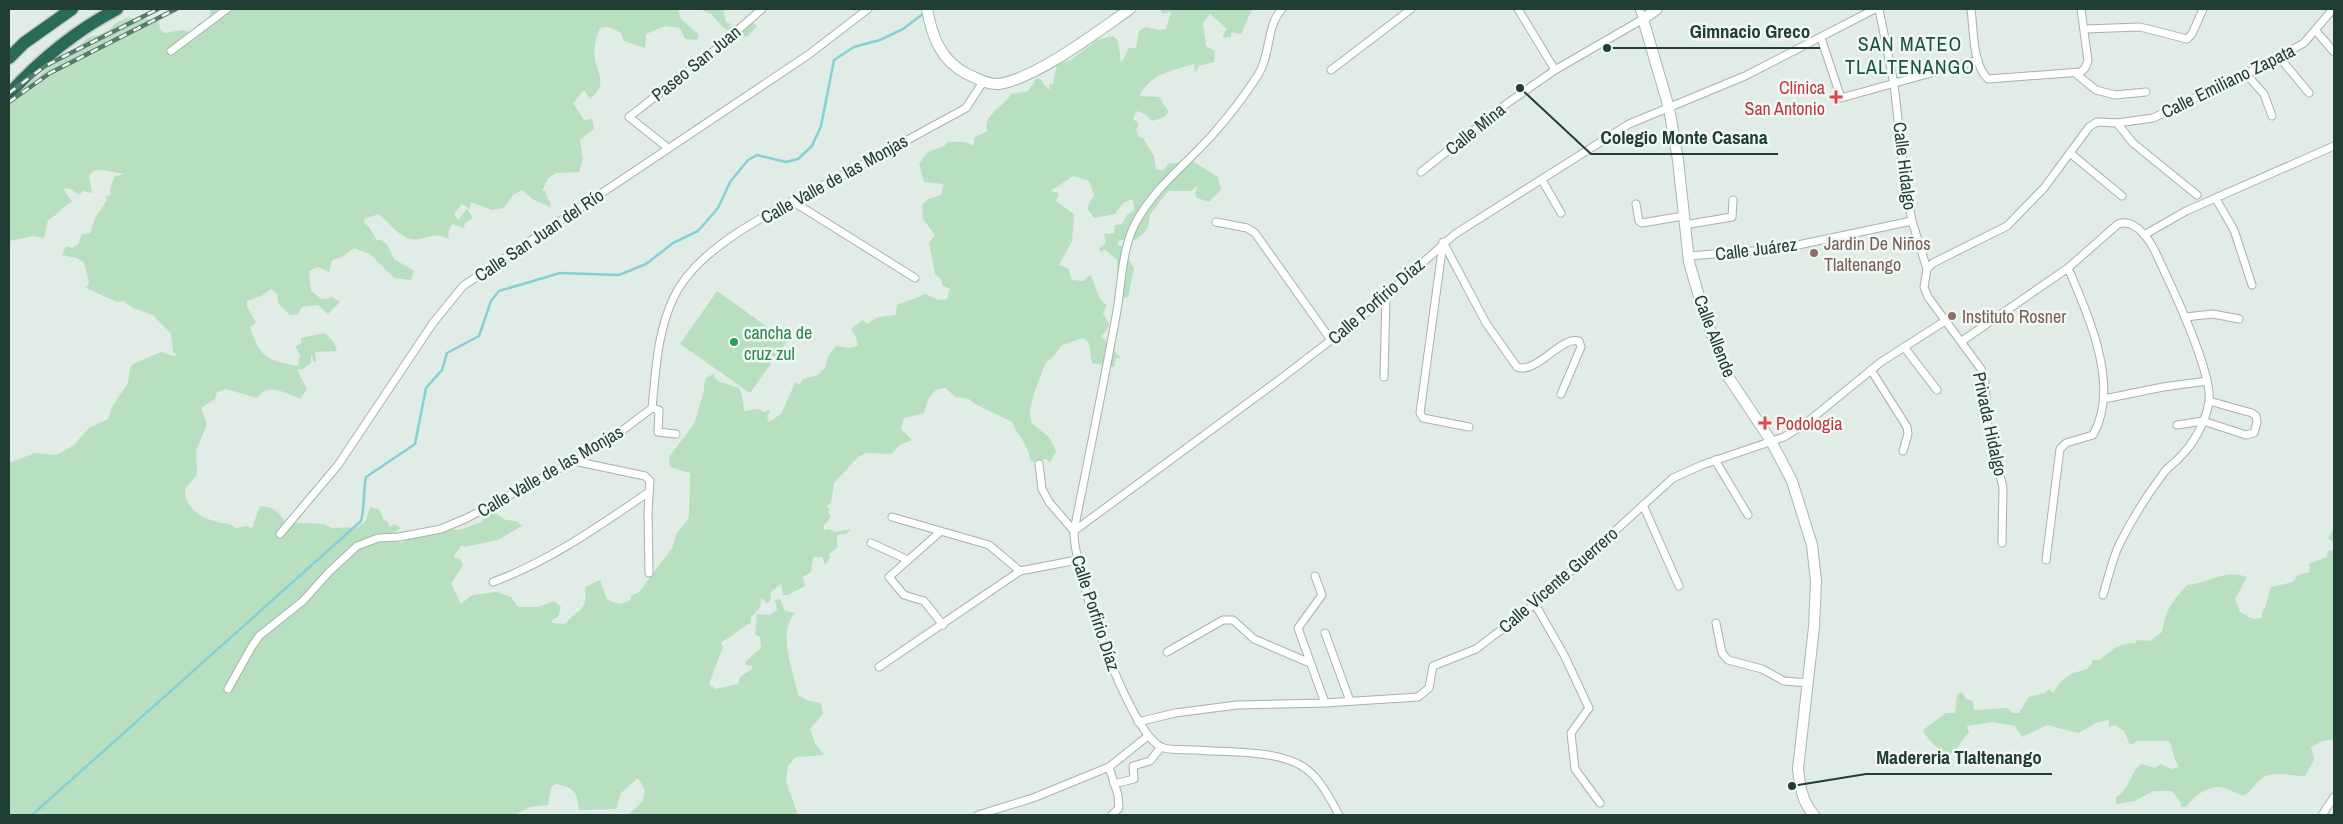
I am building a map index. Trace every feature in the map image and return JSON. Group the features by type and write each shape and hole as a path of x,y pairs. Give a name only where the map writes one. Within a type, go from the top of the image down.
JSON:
{"highway":[{"path":"9,58 24,43 72,9"},
{"path":"9,94 56,48 82,28 117,9"}],"street":[{"path":"171,51 227,9"},
{"name":"Paseo San Juan","path":"668,148 629,117 715,50 762,9"},
{"name":"Calle San Juan del Río","path":"280,534 338,465 433,323 463,286 808,55 868,9"},
{"path":"927,9 936,43 945,57 960,70 983,82 998,84 1052,61 1130,9"},
{"path":"1074,531 1117,315 1128,244 1135,224 1154,196 1214,133 1258,75 1265,62 1272,29 1282,9"},
{"path":"1331,70 1401,11 1411,9"},
{"path":"1518,9 1555,70"},
{"name":"Calle Mina","path":"1421,172 1509,102 1555,70 1641,14 1656,9"},
{"name":"Calle Porfirio Díaz","path":"1161,747 1148,736 1138,722 1113,666 1092,610 1077,560 1074,531 1330,340 1386,296 1444,242 1629,124 1745,76 1877,9"},
{"name":"Calle Hidalgo","path":"1877,9 1894,84 1912,221 1927,269 1924,287 1928,297 1945,321 1962,340"},
{"path":"1971,9 1978,60 1981,72 1988,79 2078,72 2088,62 2082,9"},
{"path":"2085,30 2140,27 2187,39 2192,34 2203,9"},
{"name":"Calle Emiliano Zapata","path":"1927,269 1937,260 2007,226 2044,188 2089,127 2097,122 2118,123 2153,118 2280,58 2304,43 2333,9"},
{"name":"Calle Allende","path":"1641,14 1669,108 1678,160 1688,256 1705,316 1729,378 1771,441 1792,481 1808,531 1814,562 1814,619 1798,769 1801,792 1808,809 1814,815"},
{"path":"2316,31 2334,52"},
{"path":"1821,38 1841,98 1978,60"},
{"path":"2280,58 2310,93"},
{"path":"2078,72 2096,90 2115,94 2146,92"},
{"path":"2246,74 2264,94 2272,116"},
{"name":"Calle Valle de las Monjas","path":"228,689 250,648 259,636 303,601 357,546 378,538 399,537 441,529 521,491 574,461 615,436 652,408 661,331 674,296 684,280 702,262 728,240 792,201 966,108 983,82"},
{"path":"2118,123 2134,143 2197,195"},
{"path":"2144,235 2186,211 2334,146"},
{"path":"2070,153 2122,196"},
{"path":"1542,180 1561,213"},
{"path":"2216,199 2234,230 2252,285"},
{"path":"1636,204 1639,222 1642,224 1732,217 1733,200"},
{"path":"792,201 915,278"},
{"name":"Calle Juárez","path":"1688,256 1779,249 1912,221"},
{"path":"1216,222 1247,228 1255,234 1330,340"},
{"path":"1962,340 2068,268 2118,224 2128,222 2144,235 2155,251 2185,317 2207,381 2209,401 2202,421 2186,451 2162,474 2119,546 2103,595"},
{"path":"1444,242 1486,323 1517,367 1528,366 1571,341 1579,341 1581,347 1561,394"},
{"path":"1444,242 1420,414 1423,418 1469,427"},
{"path":"2046,560 2060,449 2066,444 2092,435 2104,399 2103,382 2090,321 2068,268"},
{"path":"1384,377 1386,296"},
{"path":"2185,317 2214,314 2240,319"},
{"name":"Calle Vicente Guerrero","path":"1138,722 1175,713 1237,706 1418,697 1429,688 1433,666 1476,649 1535,604 1673,478 1716,460 1784,437 1804,424 1871,370 1945,321"},
{"name":"Privada Hidalgo","path":"1962,340 1981,369 1985,381 1988,430 2003,487 2002,543"},
{"path":"1904,347 1937,390"},
{"path":"1871,370 1907,427 1908,434 1903,451"},
{"path":"2104,399 2163,387 2207,381"},
{"path":"2177,425 2202,421 2246,436 2254,432 2257,422 2256,416 2252,413 2209,401"},
{"path":"652,408 660,410 658,432 676,434"},
{"path":"1716,460 1748,515"},
{"path":"574,461 644,476 650,481 648,492 649,573"},
{"path":"1039,464 1042,489 1060,516 1074,531"},
{"path":"493,582 512,575 558,551 648,492"},
{"path":"1643,505 1680,586"},
{"path":"892,517 988,545 1020,571"},
{"path":"940,532 889,577 904,595 924,602 943,625"},
{"path":"871,543 908,560"},
{"path":"879,667 1020,571 1077,560"},
{"path":"1315,576 1322,595 1298,628 1324,703"},
{"path":"1535,604 1564,655 1589,708 1571,733 1574,760 1575,768 1600,803"},
{"path":"1167,652 1223,620 1233,620 1254,639 1310,664"},
{"path":"1716,623 1722,653 1728,660 1762,669 1784,681 1808,684"},
{"path":"1326,633 1350,701"},
{"path":"978,815 1033,798 1109,767 1148,736"},
{"path":"1114,784 1134,779 1133,766 1150,761 1161,747 1265,755 1284,759 1305,768 1312,774 1339,815"},
{"path":"1109,767 1119,808 1112,815"},
{"path":"2322,815 2334,797"}],"green space":[{"path":"211,9 678,9 681,19 699,35 697,40 685,39 680,28 665,26 646,34 645,48 624,41 621,33 609,27 600,28 594,51 600,76 599,89 590,99 584,90 573,103 584,120 592,119 594,129 580,140 583,159 579,172 556,173 548,178 542,191 546,191 551,204 550,207 532,199 522,190 513,195 504,208 492,210 471,202 470,209 462,204 454,214 458,220 467,209 473,218 465,223 464,228 452,224 448,232 449,239 438,235 411,239 398,232 379,214 364,219 365,224 377,240 387,244 394,259 414,271 411,280 394,278 370,254 354,248 342,257 332,260 329,272 318,267 309,271 311,291 321,299 331,296 340,302 328,314 318,305 302,307 298,314 290,315 278,303 277,294 271,289 261,296 247,301 247,306 256,323 250,327 257,345 266,356 279,362 298,366 300,355 295,346 301,344 301,338 325,333 334,342 337,351 315,352 316,361 314,362 311,354 311,363 303,369 297,370 307,389 300,399 277,390 261,393 257,398 226,389 217,392 215,399 201,408 207,424 196,451 197,475 185,489 191,507 205,518 230,524 236,528 246,526 252,528 260,506 275,510 285,522 324,524 332,528 358,527 366,521 370,507 379,509 390,527 394,524 401,528 391,535 402,543 410,537 436,527 459,530 482,522 483,517 475,515 489,509 506,520 517,521 522,526 498,540 465,547 462,545 453,557 460,559 463,565 451,584 461,604 472,595 497,592 511,597 518,607 539,607 554,601 561,607 558,617 552,620 552,623 565,624 581,609 585,601 585,587 600,580 607,599 617,603 625,603 631,599 631,596 639,592 672,548 677,533 689,518 690,473 670,467 669,457 694,424 706,378 713,374 718,381 739,388 744,411 758,409 765,412 768,410 771,412 767,416 769,422 781,414 795,383 800,384 803,379 818,375 825,368 828,356 836,346 849,348 858,346 856,337 851,329 862,320 867,324 878,317 896,315 897,305 926,294 938,300 947,299 950,289 942,285 942,281 935,274 929,243 935,235 923,219 922,205 928,199 941,195 944,184 924,182 919,164 926,154 942,147 948,142 965,142 974,146 974,138 987,131 988,120 991,115 1011,94 1028,91 1037,78 1042,80 1043,84 1050,90 1049,85 1053,84 1057,64 1071,60 1097,40 1113,36 1118,41 1121,63 1129,48 1136,48 1139,31 1146,27 1159,30 1166,29 1171,12 1162,14 1160,9 1252,9 1241,34 1231,32 1231,37 1223,38 1227,29 1210,14 1203,23 1206,46 1215,51 1214,62 1199,66 1195,73 1194,64 1163,74 1149,83 1140,96 1159,97 1169,112 1164,117 1152,121 1145,114 1137,111 1133,119 1139,124 1136,130 1139,137 1143,138 1154,156 1156,170 1164,170 1168,164 1192,161 1218,177 1221,190 1209,202 1197,198 1195,193 1198,185 1191,191 1168,191 1150,215 1148,227 1144,233 1135,240 1120,240 1117,244 1124,248 1134,268 1128,297 1123,298 1118,287 1117,260 1104,249 1101,253 1099,248 1106,243 1104,234 1114,233 1115,225 1122,224 1127,215 1134,210 1133,199 1123,203 1115,214 1094,218 1087,208 1094,195 1089,181 1073,176 1051,191 1059,193 1056,201 1074,214 1072,241 1059,265 1068,268 1072,280 1083,281 1090,275 1099,296 1107,305 1103,313 1109,324 1107,330 1101,336 1121,358 1116,358 1114,367 1092,363 1089,343 1083,338 1062,345 1052,358 1046,362 1030,409 1031,422 1049,437 1056,451 1050,463 1046,459 1033,462 1030,460 1025,445 1012,422 969,399 956,397 945,388 936,390 930,396 924,413 904,418 901,429 912,440 900,445 891,454 866,453 858,457 834,483 831,503 826,506 830,509 828,512 831,517 824,525 824,530 830,529 834,532 851,529 846,534 837,535 837,548 829,554 830,558 825,565 822,557 813,557 811,572 803,577 805,586 788,595 783,595 781,584 771,592 770,601 767,603 761,598 760,608 751,617 751,623 721,642 723,647 709,684 716,689 738,684 740,677 752,669 752,666 745,665 746,661 761,648 760,637 755,634 757,614 770,615 777,610 775,600 780,599 785,611 795,613 787,631 790,664 798,695 809,701 821,703 823,714 810,729 815,743 824,755 796,757 788,766 786,781 798,815 629,814 642,802 645,790 638,778 621,793 616,809 579,810 574,792 567,787 556,784 551,787 548,805 530,807 515,815 9,815 9,463 35,453 56,455 73,446 89,428 108,419 112,407 128,383 130,368 133,364 161,352 173,356 177,355 173,352 171,334 153,315 133,308 123,301 117,302 86,288 89,283 84,263 77,258 62,255 66,246 72,248 78,244 82,234 90,233 95,218 107,200 106,196 111,195 110,190 114,177 124,174 103,170 93,171 89,176 92,193 83,191 79,195 71,189 63,188 72,202 48,220 44,238 34,236 9,241 9,103 23,86 38,77 53,61 67,56 87,38 101,34 110,29 114,24 127,18 149,19 153,22 159,21 160,29 164,33 183,30 196,34 198,24 209,18"},
{"path":"700,9 723,9 726,22 731,24 727,27 750,21 757,26 748,36 740,38 723,27 711,14"},
{"name":"cancha de cruz zul","path":"717,291 787,341 750,393 680,344"},
{"path":"2334,529 2334,550 2333,542 2328,538"},
{"path":"2334,550 2334,739 2323,741 2311,747 2314,760 2305,776 2268,775 2243,796 2220,787 2210,788 2196,796 2186,807 2181,807 2181,803 2172,791 2153,791 2135,801 2116,804 2116,797 2121,794 2141,764 2155,768 2161,764 2171,769 2179,767 2169,741 2138,741 2130,745 2124,731 2115,725 2109,727 2109,720 2098,722 2078,733 2047,725 2022,737 2015,726 1992,722 1967,726 1969,733 1949,755 1934,745 1923,730 1946,713 1955,713 1957,694 1962,692 1966,699 1973,701 1974,710 2007,708 2013,713 2019,713 2029,697 2044,693 2049,689 2053,693 2064,679 2074,673 2087,669 2093,660 2099,660 2124,644 2136,643 2136,640 2150,641 2162,632 2170,607 2187,585 2223,575 2247,577 2235,599 2240,612 2251,618 2262,617 2271,587 2293,582 2298,575 2310,572 2309,564 2327,557 2328,551"}],"waterway":[{"path":"32,815 361,521 366,477 415,444 426,388 442,370 447,353 479,336 491,301 499,291 560,273 619,275 646,264 673,243 698,231 718,208 730,182 748,160 757,155 786,162 798,159 812,146 821,126 834,60 854,47 880,40 903,29 924,13"}],"railway":[{"path":"9,93 45,66 158,9"},
{"path":"9,102 50,73 176,9"}],"place":[{"name":"Gimnacio Greco","path":"1607,48"},
{"name":"Colegio Monte Casana","path":"1520,88"},
{"name":"Clínica San Antonio","path":"1836,97"},
{"name":"Jardin De Niños Tlaltenango","path":"1814,253"},
{"name":"Instituto Rosner","path":"1952,316"},
{"name":"cancha de cruz zul","path":"734,342"},
{"name":"Podologia","path":"1765,423"},
{"name":"Madereria Tlaltenango","path":"1792,786"}],"district":[{"name":"SAN MATEO TLALTENANGO","path":"1910,54"}]}
